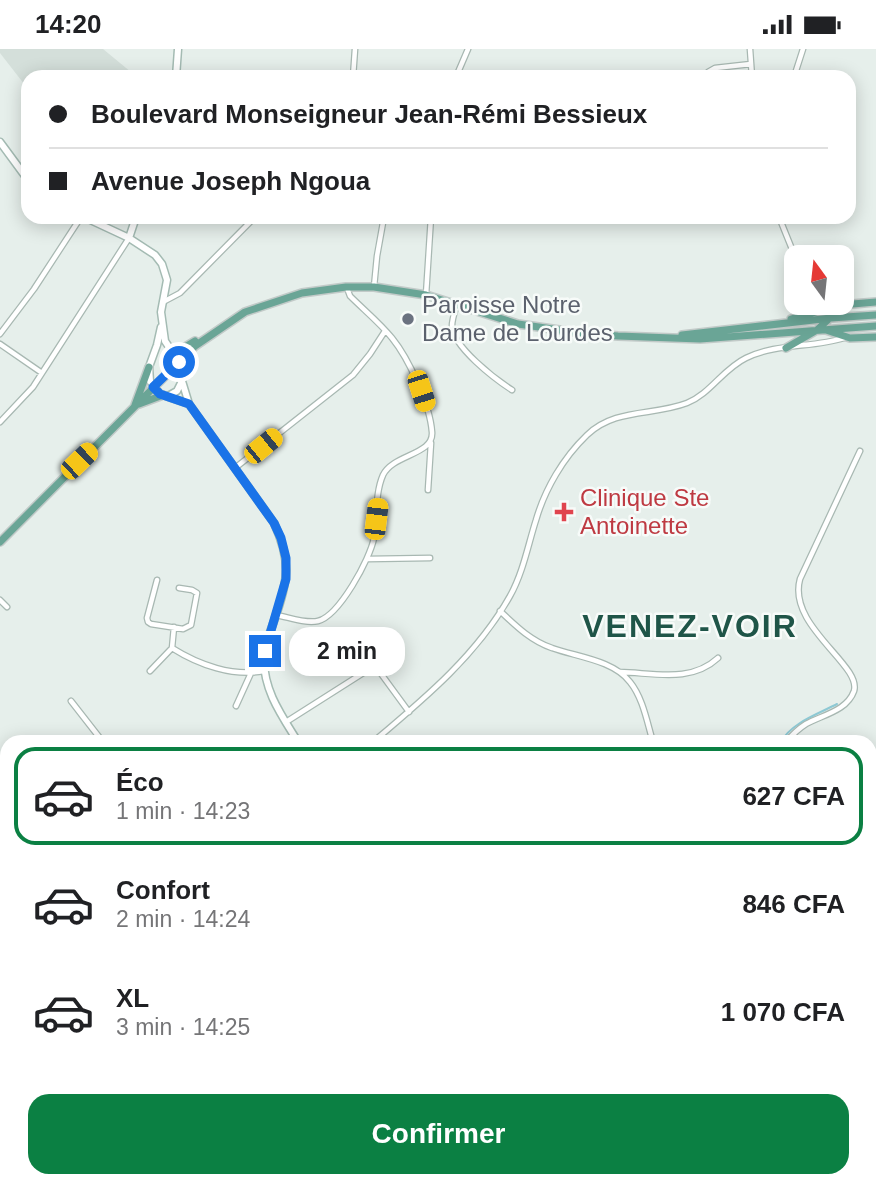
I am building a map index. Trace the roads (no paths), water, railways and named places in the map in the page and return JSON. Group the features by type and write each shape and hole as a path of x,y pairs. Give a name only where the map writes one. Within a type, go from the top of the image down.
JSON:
{"main road":[{"path":"176,70 178,49"},
{"path":"0,142 21,170"},
{"path":"98,224 147,249 162,264 167,280 163,302 164,341 179,362 189,404 274,523 284,547 288,568 265,651 264,671 271,696 294,735"},
{"path":"129,239 134,224"},
{"path":"152,356 158,350 180,350 246,312 276,301 302,293 346,287 374,287 426,295 518,324 580,333 700,339 876,326"},
{"path":"854,303 876,302"},
{"path":"775,325 803,315"},
{"path":"786,348 822,328 833,315"},
{"path":"671,337 699,331 876,315"},
{"path":"135,405 162,325"},
{"path":"822,328 846,337 876,337"},
{"path":"0,542 153,387 212,333"},
{"path":"135,405 177,391 188,358 212,333"},
{"path":"149,367 153,387 165,396 189,404"}],"street":[{"path":"354,70 355,49"},
{"path":"459,70 468,49"},
{"path":"750,49 751,70"},
{"path":"796,70 803,49"},
{"path":"712,70 751,64"},
{"path":"0,334 78,224"},
{"path":"163,302 176,296 248,224"},
{"path":"374,287 383,224"},
{"path":"426,295 431,224"},
{"path":"782,224 790,245"},
{"path":"0,422 23,400 129,239"},
{"path":"346,287 351,296 396,344 421,391 433,433 428,490"},
{"path":"457,304 452,325 458,340 471,356 512,390"},
{"path":"235,468 353,375 385,331"},
{"path":"381,735 451,673 479,641 500,611 515,586 550,484 589,434 612,418 687,403 744,359 770,350 846,337"},
{"path":"0,344 42,373"},
{"path":"276,615 316,622 343,599 368,559 384,473 395,461 431,442"},
{"path":"793,735 804,725 845,704 853,692 852,677 803,613 797,594 800,579 860,450"},
{"path":"368,559 430,558"},
{"path":"157,580 147,621 151,624 188,628 191,625 198,597 192,590 179,588"},
{"path":"0,600 7,607"},
{"path":"500,611 531,639 619,672 632,683 651,735"},
{"path":"150,671 172,649 174,627"},
{"path":"172,649 200,664 251,673 264,671"},
{"path":"619,672 689,674 703,670 718,658"},
{"path":"286,722 362,672 375,669 409,712"},
{"path":"236,706 251,673"},
{"path":"71,701 98,735"}],"waterway":[{"path":"785,735 798,724 837,704"}],"place":[{"name":"Paroisse Notre Dame de Lourdes","path":"408,319"},
{"name":"Clinique Ste Antoinette","path":"564,512"}],"district":[{"name":"VENEZ-VOIR","path":"690,626"}]}
